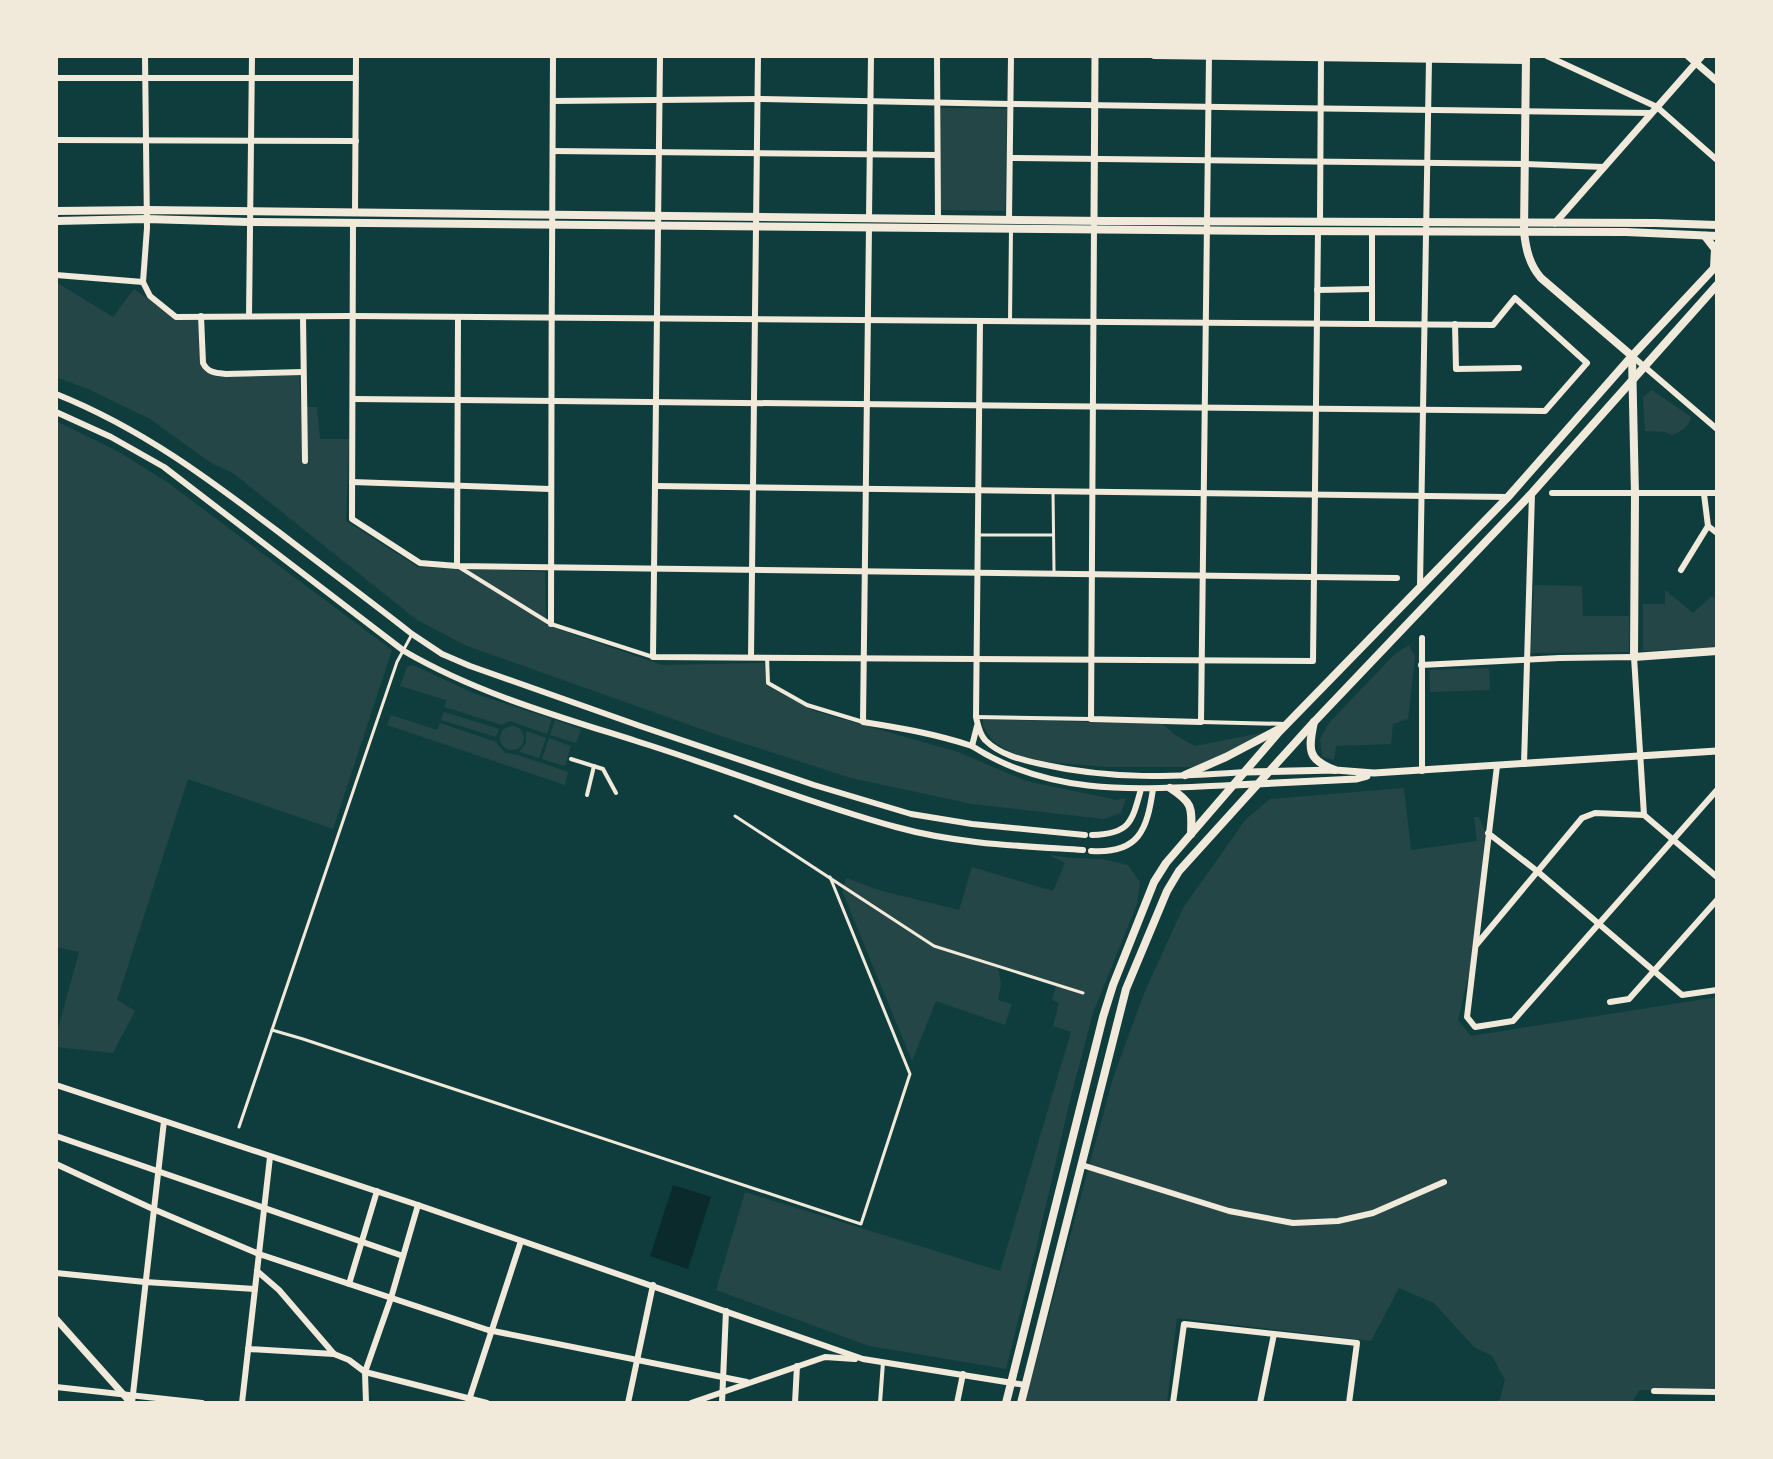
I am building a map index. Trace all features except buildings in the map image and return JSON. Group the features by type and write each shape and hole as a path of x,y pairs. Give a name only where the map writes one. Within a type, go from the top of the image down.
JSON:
{"main road":[{"path":"1526,58 1524,227 1530,261 1541,278 1632,356 1634,657 1717,651"},
{"path":"56,211 249,222 353,223 658,215 757,222"},
{"path":"56,221 146,214 355,212 658,226 869,222 1524,227 1717,236"},
{"path":"869,222 938,219 1010,224"},
{"path":"1524,227 1555,223 1717,225"},
{"path":"1319,227 1372,232 1426,228"},
{"path":"1006,1403 1103,1017 1154,882 1166,863 1287,725 1508,497 1715,267 1715,249 1705,236"},
{"path":"1021,1403 1126,989 1167,891 1179,871 1314,722 1532,493 1717,285"},
{"path":"1314,722 1311,736 1314,758 1319,764 1335,770"},
{"path":"1185,775 1287,725"},
{"path":"1170,788 1186,799 1190,806 1191,835"}],"street":[{"path":"145,56 143,282 150,296 176,317 1493,325 1515,298 1587,363 1545,411 353,399"},
{"path":"249,316 252,56"},
{"path":"355,212 356,56"},
{"path":"551,624 553,56"},
{"path":"653,657 660,56"},
{"path":"751,657 758,56"},
{"path":"863,722 871,56"},
{"path":"937,56 938,219"},
{"path":"1010,321 1011,56"},
{"path":"1091,719 1095,56"},
{"path":"1154,56 1429,60 1526,58"},
{"path":"1201,722 1209,56"},
{"path":"1547,56 1654,110 1717,160"},
{"path":"1688,56 1699,59 1717,81"},
{"path":"457,566 551,624 653,657 1313,661 1321,57"},
{"path":"1555,223 1699,59"},
{"path":"1420,586 1429,60"},
{"path":"56,78 356,78"},
{"path":"553,101 759,99 1526,111 1654,110"},
{"path":"56,140 356,141"},
{"path":"553,151 937,155"},
{"path":"1010,158 1604,167"},
{"path":"353,223 352,519 420,563 457,566 1397,578"},
{"path":"1372,232 1372,324"},
{"path":"56,275 143,282"},
{"path":"1317,290 1372,289"},
{"path":"201,316 203,363 206,369 226,374 303,372"},
{"path":"303,317 305,461"},
{"path":"457,566 458,317"},
{"path":"972,746 977,721 980,321"},
{"path":"1455,324 1456,369 1519,368"},
{"path":"1632,356 1717,429"},
{"path":"56,394 117,421 185,462 412,634 442,654 470,666 839,792 911,814 943,820 1108,835 1124,828 1134,817 1141,789"},
{"path":"56,412 111,437 164,467 404,651 435,670 515,701 898,828 968,841 1087,851 1118,850 1138,836 1147,825 1153,789"},
{"path":"352,482 550,489"},
{"path":"655,486 1508,497"},
{"path":"1524,764 1532,493"},
{"path":"1552,493 1717,493"},
{"path":"1681,570 1708,526 1704,494"},
{"path":"1708,526 1717,533"},
{"path":"1422,638 1422,771"},
{"path":"767,657 768,683 807,705 863,722 946,737 972,746 1007,765 1060,782 1094,787 1153,789 1356,779 1374,773"},
{"path":"1421,665 1634,657 1644,815"},
{"path":"977,721 1091,719 1287,725"},
{"path":"977,721 980,733 993,747 1016,758 1089,773 1143,777 1335,770 1374,773 1422,771 1717,751"},
{"path":"571,759 598,765 616,793"},
{"path":"587,795 598,765"},
{"path":"1497,766 1467,1017 1475,1027 1513,1021 1717,790"},
{"path":"1477,944 1582,818 1595,813 1644,815 1717,877"},
{"path":"1488,833 1682,995 1717,990"},
{"path":"1610,1002 1629,999 1717,900"},
{"path":"56,1085 377,1191 863,1359"},
{"path":"130,1399 164,1121"},
{"path":"56,1136 403,1256"},
{"path":"242,1403 270,1157"},
{"path":"56,1164 259,1254 492,1331 747,1382"},
{"path":"1082,1165 1229,1211 1293,1223 1338,1221 1373,1213 1444,1182"},
{"path":"349,1284 377,1191"},
{"path":"366,1403 365,1372 418,1205"},
{"path":"469,1400 521,1241"},
{"path":"257,1271 279,1290 334,1354"},
{"path":"56,1273 255,1289"},
{"path":"628,1403 653,1285"},
{"path":"722,1403 726,1311"},
{"path":"56,1319 130,1399"},
{"path":"1173,1403 1184,1324 1357,1343 1349,1403"},
{"path":"1260,1403 1274,1334"},
{"path":"248,1349 334,1354 365,1372 487,1403"},
{"path":"691,1403 825,1357 863,1359 1025,1385"},
{"path":"880,1403 883,1362"},
{"path":"795,1403 797,1366"},
{"path":"957,1403 963,1374"},
{"path":"56,1387 130,1399 202,1403"},
{"path":"1654,1391 1717,1393 1713,1403"}],"lane":[{"path":"1053,491 1054,574"},
{"path":"978,535 1053,535"},
{"path":"239,1127 397,662 412,634"},
{"path":"1141,789 1143,777"},
{"path":"735,816 934,946 1083,993"},
{"path":"272,1030 861,1224 910,1074 830,877"}],"shaded area":[{"path":"941,108 1007,109 1005,211 939,210"},
{"path":"56,282 113,317 134,289 175,318 198,320 203,369 218,377 299,374 301,407 317,407 320,439 349,439 346,521 418,567 545,572 546,625 662,665 764,663 766,685 814,711 958,752 1026,781 1117,800 1126,798 1121,813 1104,819 972,804 851,778 718,735 467,646 417,620 233,473 211,463 150,419 56,377"},
{"path":"1652,390 1691,417 1684,428 1672,435 1645,431 1643,397"},
{"path":"56,421 119,452 167,482 392,650 333,829 188,779 117,1000 135,1011 113,1053 56,1047 56,1036 79,952 56,947"},
{"path":"1534,585 1582,586 1583,616 1629,616 1629,652 1531,653"},
{"path":"1665,590 1693,613 1712,596 1717,600 1717,647 1643,651 1643,604 1665,604"},
{"path":"1409,645 1415,656 1408,719 1393,724 1391,744 1336,746 1334,760 1322,757 1320,739 1329,723 1394,655"},
{"path":"413,665 473,693 552,719 547,734 510,721 501,725 445,707 446,700 400,686 407,667"},
{"path":"1489,668 1490,690 1430,692 1429,670"},
{"path":"444,712 499,729 496,737 441,720"},
{"path":"391,715 437,730 440,723 496,742 505,753 568,772 565,785 387,725"},
{"path":"983,719 1163,724 1195,746 1266,732 1226,754 1193,767 1106,767 1021,757 992,740 983,726"},
{"path":"555,720 581,729 576,743 550,735"},
{"path":"512,726 520,730 524,738 520,746 512,750 504,746 500,738 504,730"},
{"path":"526,731 546,738 539,758 519,752 526,743"},
{"path":"549,738 571,746 565,766 542,759"},
{"path":"1404,788 1411,850 1477,841 1474,817 1479,817 1485,831 1475,948 1458,1020 1471,1036 1717,997 1717,1390 1639,1390 1632,1403 1496,1403 1505,1380 1492,1356 1474,1347 1434,1303 1399,1288 1371,1341 1177,1318 1167,1403 1025,1403 1113,1078 1145,991 1183,908 1246,819 1270,799"},
{"path":"1049,855 1102,859 1128,865 1140,882 1137,904 1093,1013 1006,1369 869,1346 716,1290 745,1192 1000,1271 1071,1032 1053,1026 1059,1003 1052,1000 1056,986 998,966 1001,985 998,1000 1012,1004 1005,1025 936,1001 912,1061 842,891 846,878 882,891 959,910 972,867 1053,891 1065,863"},
{"path":"673,1185 711,1197 688,1269 650,1256"}]}
